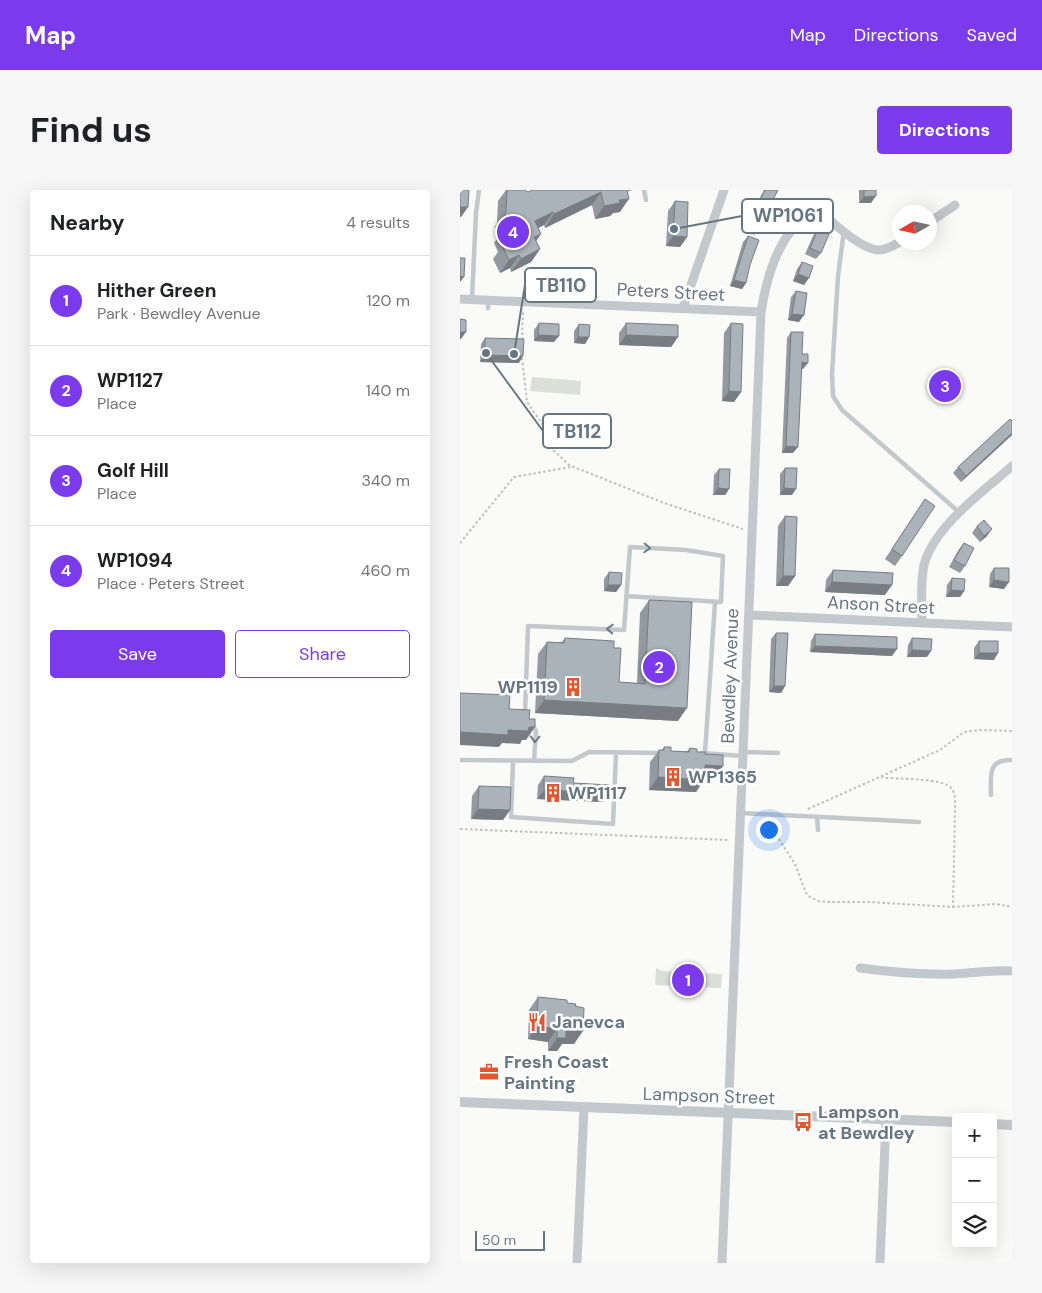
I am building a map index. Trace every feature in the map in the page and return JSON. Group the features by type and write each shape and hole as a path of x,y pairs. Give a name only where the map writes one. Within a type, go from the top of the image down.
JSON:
{"street":[{"path":"683,308 724,190"},
{"path":"937,217 955,205"},
{"name":"Bewdley Avenue","path":"722,1263 761,312 766,286 774,261 786,237 802,218 818,207 825,217 862,244 875,250 892,247"},
{"name":"Peters Street","path":"460,298 489,304 683,308 761,312"},
{"path":"922,623 923,576 926,558 940,532 1012,466"},
{"name":"Anson Street","path":"748,615 1012,627"},
{"path":"860,968 880,971 952,974 987,970 1012,971"},
{"name":"Lampson Street","path":"460,1102 952,1122"},
{"path":"577,1263 584,1107"},
{"path":"880,1263 886,1119"},
{"path":"997,1124 1012,1124"}],"lane":[{"path":"472,299 476,213 479,190"},
{"path":"644,190 646,200"},
{"path":"844,231 838,276 832,374 833,396 842,410 960,513"},
{"path":"534,761 536,731 525,714 528,626 624,630 626,596 630,547 686,550 723,556 721,602 626,596"},
{"path":"705,753 716,602"},
{"path":"460,760 514,762 572,761 589,752 666,753"},
{"path":"514,762 511,817 613,824 616,753"},
{"path":"695,753 778,753"},
{"path":"991,795 991,773 993,766 1000,760 1012,760"},
{"path":"741,813 919,822"},
{"path":"817,817 818,830"}],"path":[{"path":"517,304 522,348"},
{"path":"522,357 527,402 543,425 550,447 569,465 664,503 752,532"},
{"path":"460,543 514,477 572,467"},
{"path":"792,816 944,748 964,732 980,730 1012,731"},
{"path":"879,777 893,780 939,782 946,784 953,790 955,797 953,907"},
{"path":"764,814 795,864 806,893 810,897 828,902 869,902 953,907 996,904 1012,907"},
{"path":"460,829 740,840"}],"shaded area":[{"path":"532,377 581,381 580,395 530,391"},
{"path":"656,968 662,971 722,974 721,988 655,985"}],"building":[{"path":"460,190 469,190 468,207 460,207"},
{"path":"507,190 525,190 528,192 533,190 627,190 629,199 619,200 620,203 604,206 601,192 535,221 541,234 534,237 540,249 521,259 519,255 509,260 502,246 509,243 503,230 510,227 504,214 506,213"},
{"path":"765,190 778,190 765,215 770,218 766,227 760,225 759,228 753,225 764,202 760,200"},
{"path":"864,190 876,190 876,196 864,197"},
{"path":"675,201 688,202 687,237 673,236"},
{"path":"819,227 830,232 821,253 810,248"},
{"path":"748,236 759,240 746,283 734,280"},
{"path":"460,258 465,258 464,277 460,276"},
{"path":"802,262 813,266 809,278 798,274"},
{"path":"796,291 807,293 804,315 792,314"},
{"path":"460,319 466,320 466,332 460,332"},
{"path":"539,323 559,324 559,336 538,335"},
{"path":"626,323 678,325 678,337 626,335"},
{"path":"731,323 743,324 741,392 729,391"},
{"path":"579,324 590,325 589,337 578,337"},
{"path":"791,332 803,332 802,354 808,354 808,363 802,362 798,447 786,446"},
{"path":"485,338 524,339 523,356 485,355"},
{"path":"1010,419 1012,421 1012,433 966,476 958,467"},
{"path":"785,468 797,468 796,489 784,488"},
{"path":"719,469 730,469 729,489 718,488"},
{"path":"925,499 935,506 902,556 892,549"},
{"path":"785,516 797,517 795,576 783,576"},
{"path":"984,520 992,529 984,536 977,526"},
{"path":"964,543 974,548 965,566 954,560"},
{"path":"994,568 1009,568 1009,582 994,580"},
{"path":"833,570 893,573 892,585 832,582"},
{"path":"609,572 622,573 621,585 608,585"},
{"path":"952,578 965,579 964,591 951,590"},
{"path":"649,600 692,602 687,708 544,700 547,642 564,643 565,638 614,641 614,648 621,648 619,682 645,684"},
{"path":"776,633 788,633 785,686 774,686"},
{"path":"815,634 897,637 897,649 815,646"},
{"path":"912,638 932,639 931,651 912,650"},
{"path":"979,641 998,641 998,653 979,653"},
{"path":"460,693 510,695 509,709 530,710 529,719 535,719 535,727 529,727 528,731 508,730 508,735 460,732"},
{"path":"664,747 671,747 671,751 689,752 690,748 697,749 697,752 706,752 705,754 723,755 723,766 705,765 704,780 658,777 659,750 664,750"},
{"path":"544,776 574,778 573,783 610,785 609,793 544,790"},
{"path":"479,786 511,787 510,810 478,809"},
{"path":"538,997 567,1000 567,1003 576,1004 575,1006 584,1008 583,1031 566,1031 566,1038 557,1038 557,1029 537,1026"}],"place":[{"name":"WP1061","path":"674,229"},
{"name":"WP1094","path":"513,232"},
{"name":"TB112","path":"486,353"},
{"name":"TB110","path":"514,354"},
{"name":"Golf Hill","path":"945,386"},
{"name":"WP1127","path":"659,667"},
{"name":"WP1119","path":"573,687"},
{"name":"WP1365","path":"673,777"},
{"name":"WP1117","path":"553,793"},
{"name":"Hither Green","path":"688,980"},
{"name":"Janevca","path":"537,1022"},
{"name":"Fresh Coast Painting","path":"489,1072"},
{"name":"Lampson at Bewdley","path":"803,1122"}]}
